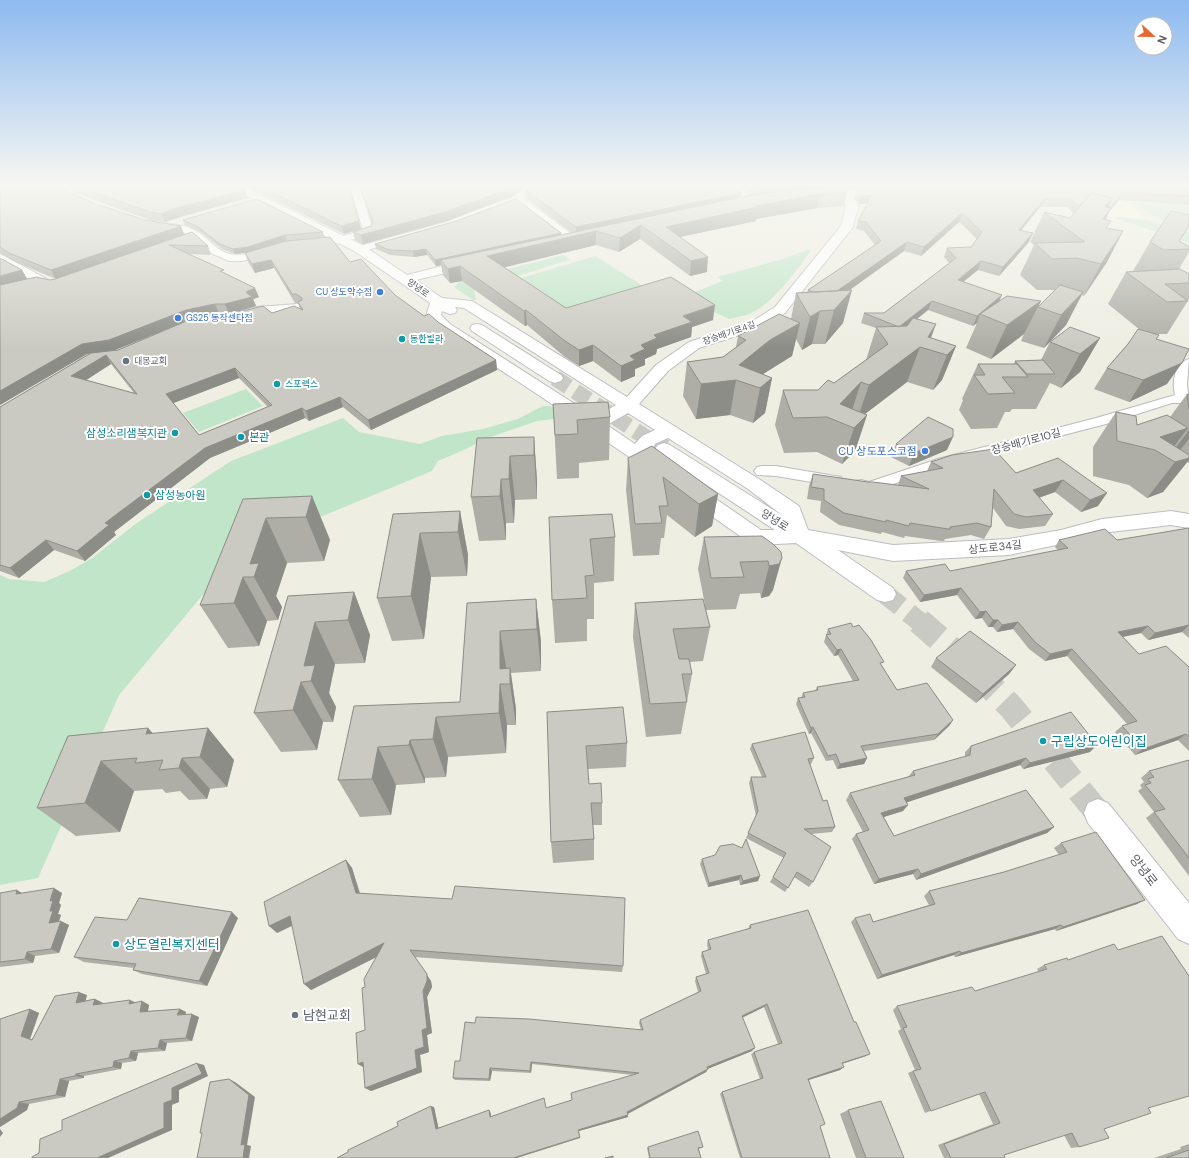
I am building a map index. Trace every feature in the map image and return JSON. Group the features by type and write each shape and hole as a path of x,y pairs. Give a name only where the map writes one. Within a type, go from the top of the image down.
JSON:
{"main road":[{"name":"양녕로","path":"341,240 375,258 438,302 467,304 629,405 669,441 799,536 885,594 876,580 877,568 884,556 893,554"},
{"path":"559,245 581,240"},
{"name":"장승배기로4길","path":"594,425 629,405 662,368 694,345 756,325 780,310 805,281 835,240"},
{"path":"375,258 398,260"},
{"path":"405,279 482,261"},
{"path":"421,262 460,265"},
{"path":"438,302 433,316 445,327 564,393 572,391 582,382 583,376"},
{"path":"552,386 594,425 645,458 757,538 799,536"},
{"path":"645,458 641,454 642,446 647,440 663,433 669,441"},
{"name":"상도로34길","path":"799,536 893,554 1010,547 1061,537 1102,526 1171,518 1189,521"},
{"name":"양녕로","path":"1098,813 1189,928"}],"street":[{"path":"203,240 218,253 228,258 251,257 280,248"},
{"path":"302,245 341,240"},
{"path":"360,249 392,240"},
{"path":"0,257 10,265 45,281 27,284"},
{"path":"230,319 257,311 298,308"},
{"name":"장승배기로10길","path":"762,471 776,471 870,487 943,462 1102,421 1171,400 1186,398 1179,386 1186,366 1189,363"}],"shaded area":[{"path":"1180,240 1189,240 1189,243"},
{"path":"807,250 811,250 777,294 753,312 729,319 693,302 677,299 723,281 717,277 783,259"},
{"path":"563,255 570,259 474,290 476,300 473,300 454,287 461,281"},
{"path":"595,256 645,287 562,315 515,280"},
{"path":"246,389 263,406 199,432 183,413"},
{"path":"543,406 550,406 563,412 560,418 537,421 485,439 438,461 432,471 264,540 206,591 119,695 38,878 0,885 0,575 9,579 44,582 70,571 92,558 137,523 231,461 343,418 359,432 420,444 442,436 483,429 518,419"}],"building":[{"path":"0,240 140,240 51,270 9,253 0,247"},
{"path":"169,240 201,240 208,246 169,245 224,270 220,271 255,288 246,292 252,297 225,304 215,304 186,310 109,340 82,344 0,391 0,285 36,277 50,280"},
{"path":"215,240 269,240 248,247 233,249 220,244"},
{"path":"332,240 350,262 361,259 395,295 424,316 429,314 438,322 496,360 368,420 340,397 306,411 302,408 205,448 105,523 109,525 77,551 46,540 10,568 0,565 0,407 91,353 118,350 189,320 215,315 227,315 263,306 272,313 294,306 303,310 298,302 302,300 302,298 296,294 292,294 271,260 252,264 245,253 286,241","holes":["106,355 137,394 71,376","235,368 272,405 199,435 166,394"]},
{"path":"389,240 528,240 435,260 426,249 413,251 389,250 375,244"},
{"path":"536,240 557,240 487,256 566,308 671,277 715,305 683,316 692,322 654,335 657,338 641,345 645,349 630,356 635,360 621,366 593,345 579,350 565,341 526,310 524,311 460,266 448,269 441,260"},
{"path":"662,240 684,240 708,257 691,261"},
{"path":"880,240 932,240 924,247 907,242 837,291 813,292 808,290 881,241"},
{"path":"976,240 1027,240 1003,267 981,261 958,280 1002,295 977,316 932,301 899,327 864,313 884,313 956,258 947,248 971,247"},
{"path":"1082,240 1117,240 1101,264 1077,258 1052,259 1035,243 1085,242"},
{"path":"1151,240 1180,240 1189,247 1189,249 1164,250 1150,242"},
{"path":"0,258 22,270 0,276"},
{"path":"1180,269 1189,274 1189,283 1165,284 1188,301 1167,302 1126,272"},
{"path":"1060,285 1083,292 1061,315 1038,307"},
{"path":"852,290 834,310 820,311 810,317 796,293"},
{"path":"1007,296 1041,301 1007,325 980,314"},
{"path":"779,314 800,323 770,340 739,365 772,378 760,388 736,380 701,384 687,362 723,357 746,340 738,336"},
{"path":"913,318 936,324 928,337 956,346 947,355 920,347 869,385 861,382 840,404 867,415 854,428 827,417 793,418 783,390 818,390 828,380 834,383 888,344 876,327 907,326"},
{"path":"1070,327 1100,338 1080,354 1050,342"},
{"path":"1138,329 1159,335 1156,339 1189,349 1182,363 1143,380 1107,368 1128,344"},
{"path":"1043,360 1055,374 1027,374 1015,361"},
{"path":"978,364 1017,364 1028,377 1002,377 1015,393 988,394 974,375 985,375"},
{"path":"1187,394 1189,395 1189,409"},
{"path":"608,402 610,417 577,420 578,434 555,435 553,404"},
{"path":"1116,412 1136,416 1137,425 1167,415 1188,428 1160,437 1189,455 1189,458 1175,462 1155,450 1117,441"},
{"path":"928,417 953,429 953,437 914,453 896,444"},
{"path":"534,437 534,455 510,456 509,479 501,479 500,496 471,497 477,438"},
{"path":"652,446 718,494 699,504 663,477 668,506 659,506 662,523 635,524 628,458"},
{"path":"994,449 1016,473 1058,458 1107,493 1090,500 1063,480 1033,490 1053,514 1026,517 1014,514 994,489 991,527 977,523 950,527 950,529 948,529 910,523 909,526 886,520 886,522 844,513 824,500 824,489 811,487 813,474 929,489 901,476 943,468 931,462 952,455"},
{"path":"312,496 306,517 266,518 250,564 259,563 254,577 243,577 234,603 200,605 243,499"},
{"path":"460,511 458,532 420,533 411,596 377,598 393,514"},
{"path":"612,514 615,537 590,539 594,575 585,576 587,598 552,600 549,517"},
{"path":"1189,528 1189,625 1155,633 1148,626 1118,632 1139,654 1166,646 1189,667 1189,737 1186,734 1143,749 1122,726 1137,721 1072,649 1050,654 1035,642 1018,622 1002,625 998,620 993,620 986,611 980,612 961,588 924,595 906,571 945,564 950,571 1068,548 1059,540 1105,529 1117,540"},
{"path":"762,536 781,552 782,558 779,564 769,566 768,561 740,562 744,577 711,578 704,537"},
{"path":"354,592 348,620 315,622 304,666 315,665 311,681 301,682 293,710 254,713 288,596"},
{"path":"536,599 537,629 500,631 500,669 510,668 510,684 500,684 499,713 436,717 433,739 410,740 409,745 378,747 372,779 338,780 354,706 460,702 467,603"},
{"path":"703,599 710,627 673,629 679,659 689,659 692,674 682,674 687,702 650,704 635,603"},
{"path":"851,623 853,627 859,625 871,640 884,662 880,663 897,690 927,683 953,720 938,734 861,746 867,758 840,764 836,754 828,756 813,727 811,728 798,698 805,697 803,693 818,690 817,687 859,680 841,649 837,650 826,635 831,634 828,629"},
{"path":"970,631 1016,665 983,694 936,658"},
{"path":"623,707 627,743 586,746 589,784 601,783 602,803 591,803 594,839 551,842 547,712"},
{"path":"1071,712 1097,745 1030,763 1026,758 904,798 908,805 881,813 894,836 1026,790 1054,827 921,874 918,869 879,879 856,834 869,830 850,793 915,775 913,771 970,755 971,746"},
{"path":"148,728 146,734 208,728 200,757 182,758 179,768 159,770 163,760 135,763 137,758 101,761 85,803 37,808 68,736"},
{"path":"805,732 814,758 808,759 823,801 827,800 835,827 804,829 831,847 813,882 797,872 788,888 773,877 786,853 748,833 758,811 751,777 766,777 752,744"},
{"path":"1189,760 1189,858 1154,812 1165,809 1145,785 1151,783 1148,779 1154,777 1149,771"},
{"path":"1096,832 1145,900 1063,927 1061,925 961,953 960,951 882,975 855,918 870,914 873,922 935,904 929,891 1004,872 1067,852 1061,843"},
{"path":"746,839 760,876 743,881 741,875 709,883 702,859 715,855 720,846 733,844 742,848"},
{"path":"346,860 356,893 452,899 455,886 625,898 623,966 410,950 427,974 427,981 423,991 427,1028 422,1030 424,1047 415,1050 417,1068 365,1088 363,1062 358,1064 356,1033 365,1030 362,988 365,987 364,979 384,943 304,984 290,916 269,926 264,902"},
{"path":"54,888 50,901 53,900 50,911 53,911 49,923 61,921 51,949 27,952 25,959 0,962 0,893 17,890 16,894"},
{"path":"139,898 232,912 199,981 133,970 136,964 74,957 95,917 127,920"},
{"path":"808,910 854,1022 856,1022 870,1054 842,1063 844,1067 808,1079 825,1124 820,1126 830,1158 742,1158 722,1092 763,1078 754,1052 782,1043 767,1004 742,1016 755,1048 707,1067 708,1069 627,1112 628,1115 578,1130 580,1137 513,1158 337,1158 348,1152 348,1150 398,1126 397,1122 431,1106 436,1129 489,1110 490,1117 544,1098 546,1108 572,1100 571,1093 639,1073 531,1062 530,1071 490,1068 489,1079 453,1078 455,1061 460,1061 465,1022 475,1023 476,1017 529,1019 643,1030 640,1020 701,991 696,977 709,973 702,952 711,949 708,940 751,928 750,925"},
{"path":"1162,936 1189,976 1189,1096 1148,1108 1151,1113 1104,1129 1109,1138 1079,1147 1072,1133 1004,1155 1005,1158 951,1158 944,1144 1000,1123 985,1092 931,1111 913,1071 921,1069 903,1028 907,1027 897,1006 972,987 975,991 1047,969 1044,965 1067,958 1068,960 1114,944 1118,950"},
{"path":"79,992 76,1003 95,999 93,1005 130,1000 129,1004 142,1001 140,1012 180,1009 177,1015 192,1014 186,1038 160,1040 158,1048 131,1051 129,1058 114,1061 113,1067 76,1074 75,1076 60,1079 56,1095 19,1102 17,1108 0,1119 0,1019 30,1009 21,1036 32,1040 55,996"},
{"path":"197,1063 202,1074 172,1088 172,1100 164,1103 164,1128 97,1158 32,1158 39,1153 40,1139 62,1130 62,1120"},
{"path":"229,1079 249,1095 241,1145 245,1144 243,1158 197,1158 202,1133 200,1133 210,1082"},
{"path":"881,1101 904,1158 866,1158 848,1110"},
{"path":"698,1131 703,1147 698,1148 701,1158 650,1158 648,1147"},
{"path":"1189,1150 1189,1158 1166,1158"}],"tunnel":[{"path":"555,378 650,440"},
{"path":"648,439 664,449"},
{"path":"885,594 920,622"},
{"path":"919,621 966,662 1011,707 1098,813"}],"place":[{"name":"CU 상도약수점","path":"380,292"},
{"name":"GS25 동작센타점","path":"178,318"},
{"name":"동한빌라","path":"402,339"},
{"name":"대봉교회","path":"126,361"},
{"name":"스포렉스","path":"277,384"},
{"name":"삼성소리샘복지관","path":"175,433"},
{"name":"본관","path":"241,437"},
{"name":"CU 상도포스코점","path":"925,451"},
{"name":"삼성농아원","path":"147,495"},
{"name":"구립상도어린이집","path":"1043,741"},
{"name":"상도열린복지센터","path":"116,944"},
{"name":"남현교회","path":"295,1015"}]}
